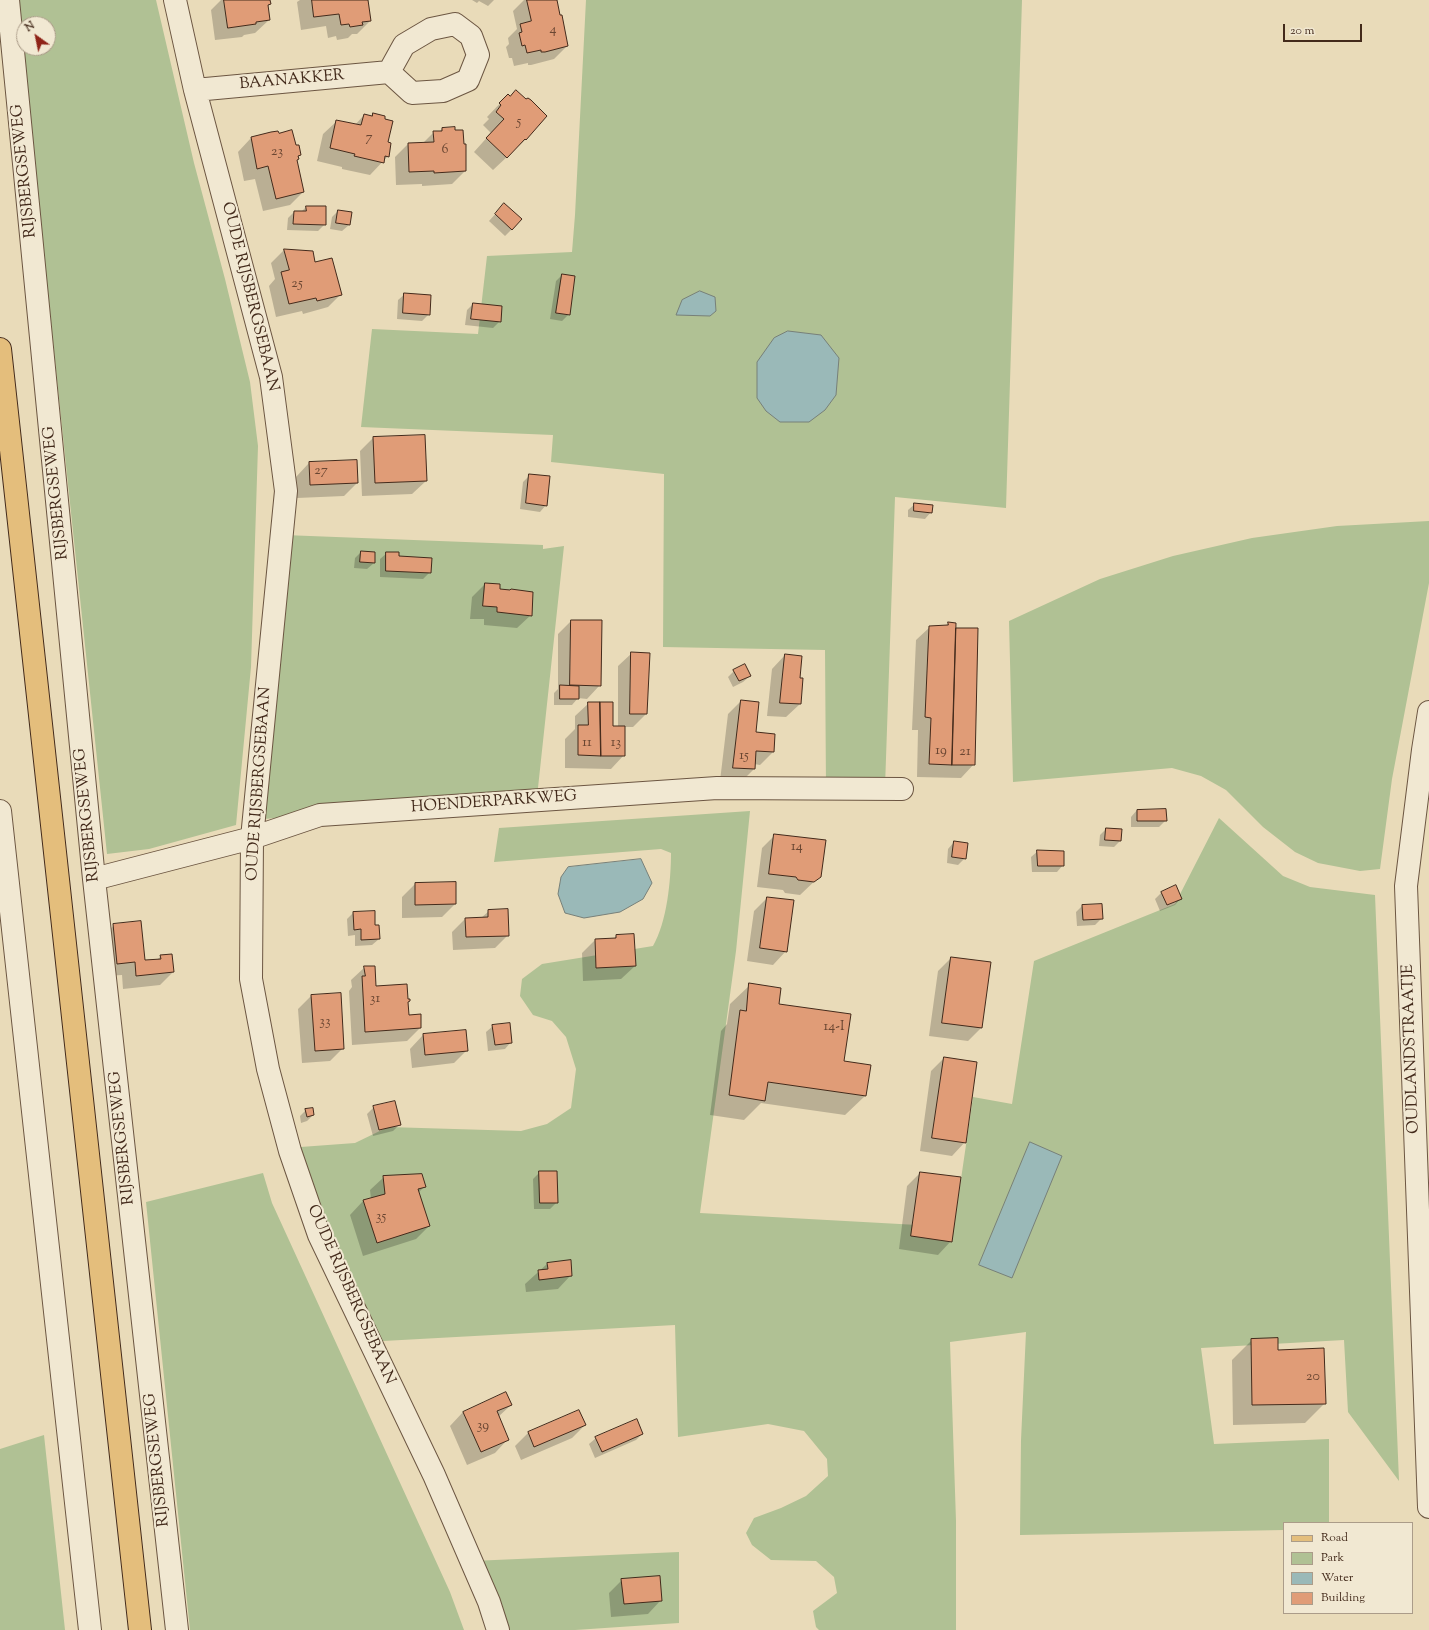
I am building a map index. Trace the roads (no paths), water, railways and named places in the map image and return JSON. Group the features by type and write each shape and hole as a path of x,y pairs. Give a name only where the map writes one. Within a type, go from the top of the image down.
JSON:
{"main road":[{"path":"0,350 140,1630"}],"street":[{"name":"RIJSBERGSEWEG","path":"8,0 94,879 176,1630"},
{"name":"OUDE RIJSBERGSEBAAN","path":"175,0 196,90 271,377 286,491 252,838 251,978 268,1069 290,1151 319,1235 434,1475 489,1602 498,1630"},
{"name":"BAANAKKER","path":"196,90 389,72"},
{"name":"OUDLANDSTRAATJE","path":"1429,712 1406,886 1429,1507"},
{"name":"HOENDERPARKWEG","path":"94,879 252,838 320,815 718,788 902,789"},
{"path":"0,811 6,915 90,1630"}],"water":[{"path":"700,291 715,297 716,311 710,316 676,315 682,300"},
{"path":"788,331 821,335 839,358 836,395 825,410 809,422 780,422 766,411 757,398 757,362 774,338"},
{"path":"641,859 652,883 643,899 620,912 584,918 565,913 558,894 561,877 568,867"},
{"path":"1030,1142 1062,1156 1012,1278 979,1265"}]}
